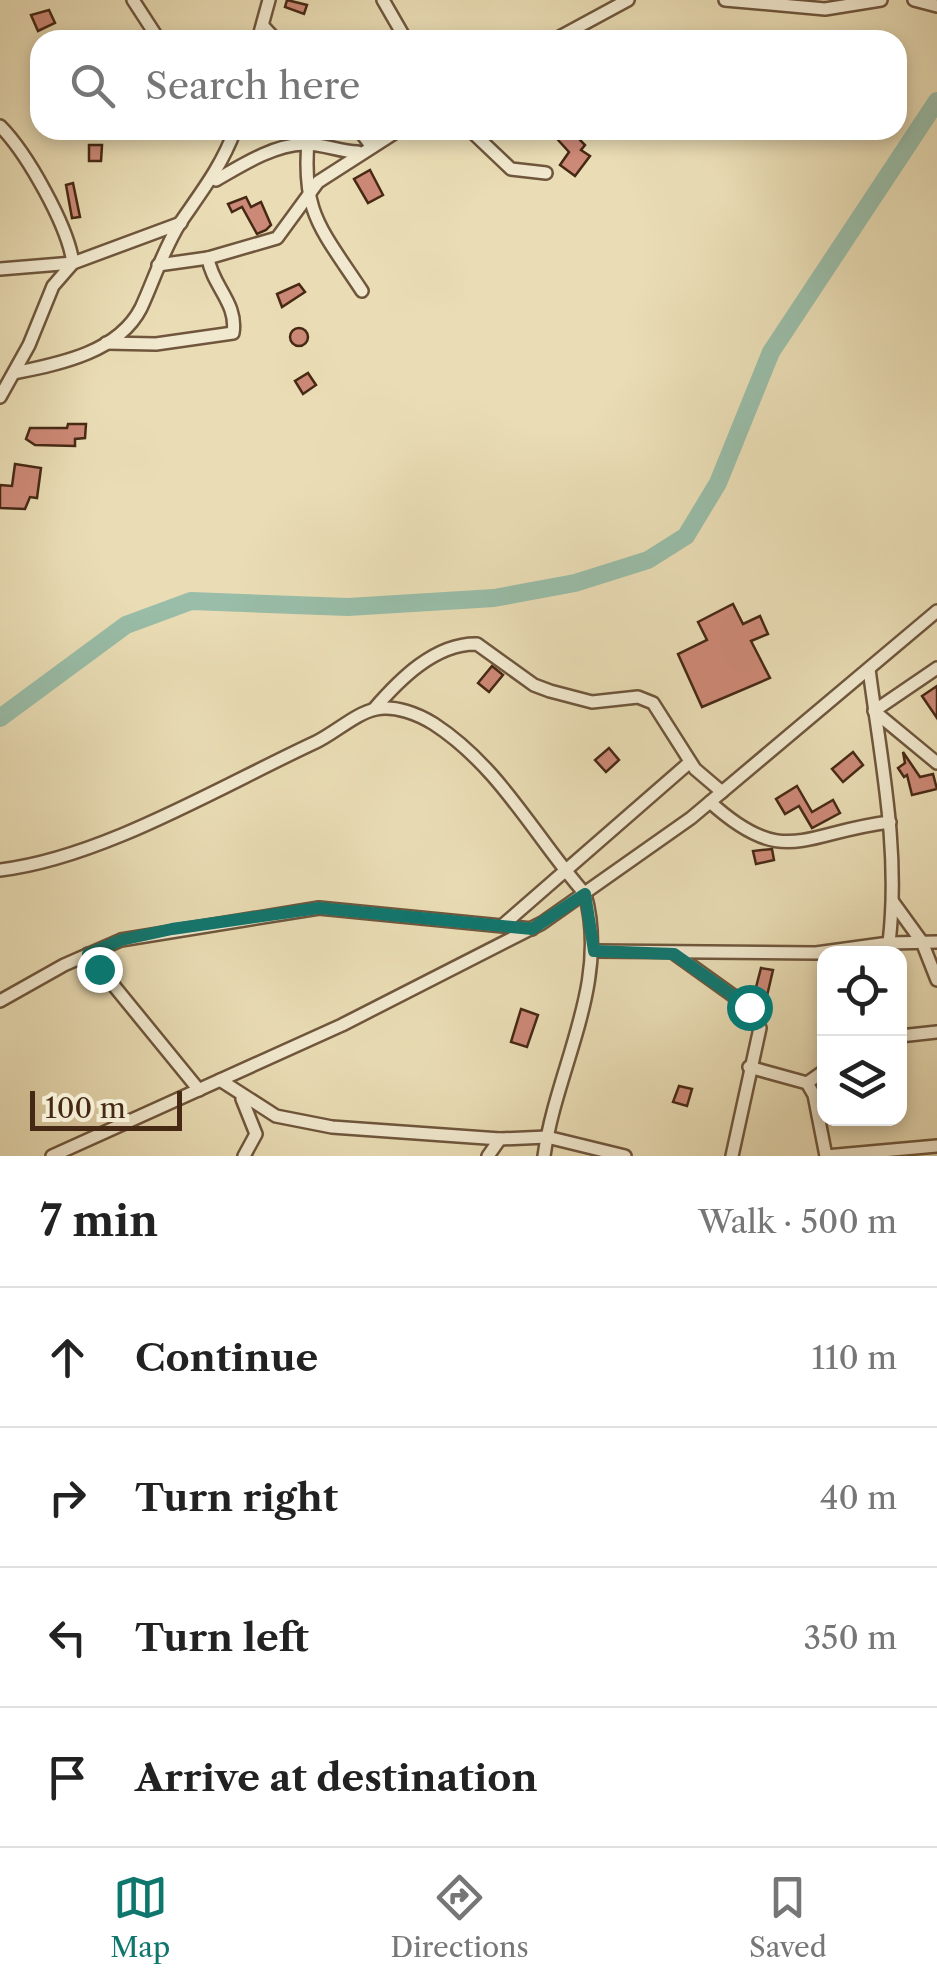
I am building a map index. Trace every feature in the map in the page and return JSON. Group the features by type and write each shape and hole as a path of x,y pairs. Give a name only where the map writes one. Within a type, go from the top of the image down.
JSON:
{"street":[{"path":"133,0 152,30"},
{"path":"256,0 265,13"},
{"path":"383,0 400,30"},
{"path":"572,30 628,0"},
{"path":"725,0 825,8 881,0"},
{"path":"914,0 937,6"},
{"path":"0,126 32,171 67,242 73,263"},
{"path":"14,374 62,364 106,344 136,315 180,223 212,182 231,140"},
{"path":"212,182 299,140"},
{"path":"308,140 306,195 317,223 362,291"},
{"path":"315,140 337,152 367,149"},
{"path":"363,140 367,149"},
{"path":"158,264 208,258 277,238 306,195 334,168 383,140"},
{"path":"481,140 511,169 546,173"},
{"path":"0,269 73,263 180,223"},
{"path":"106,344 156,344 233,333 232,308 212,276 208,258"},
{"path":"0,397 54,286 73,263"},
{"path":"52,1156 490,953 532,929 710,802 937,612"},
{"path":"0,870 42,866 132,829 322,740 374,709 411,670 458,646 477,644 534,686 550,691 592,702 638,698 653,703 690,762 722,792"},
{"path":"874,710 937,668"},
{"path":"868,669 890,822 893,902 889,946"},
{"path":"374,709 415,714 442,730 493,774 585,894 594,951 544,1156"},
{"path":"874,710 937,763"},
{"path":"503,925 690,762"},
{"path":"710,802 736,824 772,842 890,822"},
{"path":"893,902 922,942 937,980"},
{"path":"0,1001 121,940 319,908 532,929"},
{"path":"900,946 937,942"},
{"path":"594,951 817,953"},
{"path":"88,954 199,1090"},
{"path":"674,954 756,1017 760,1028 748,1068 732,1156"},
{"path":"907,1035 937,1032"},
{"path":"748,1068 807,1082 817,1076"},
{"path":"220,1080 276,1116 332,1126 500,1140 547,1138 625,1156"},
{"path":"807,1082 814,1095 826,1156 937,1146"},
{"path":"240,1095 256,1134"},
{"path":"244,1156 256,1134 276,1116"},
{"path":"488,1156 500,1140"}],"building":[{"path":"287,0 307,5 304,14 285,7"},
{"path":"49,10 55,23 38,30 31,15"},
{"path":"558,140 580,140 585,145 581,150 590,156 575,176 560,165 569,152"},
{"path":"89,145 102,145 101,161 89,161"},
{"path":"370,170 383,195 368,203 354,179"},
{"path":"73,183 80,217 72,218 66,185"},
{"path":"246,197 251,207 261,202 271,225 257,234 242,207 232,212 228,204"},
{"path":"299,284 305,292 282,307 277,294"},
{"path":"299,328 306,330 306,344 299,346 292,344 290,337 292,330"},
{"path":"308,373 316,385 303,394 295,381"},
{"path":"68,424 86,424 85,438 75,439 75,446 35,445 26,439 30,428 67,428"},
{"path":"15,464 41,468 37,498 30,497 25,509 0,508 0,485 12,486"},
{"path":"733,604 743,624 760,616 768,634 751,641 770,678 702,707 678,654 707,640 698,622"},
{"path":"492,666 503,675 489,692 478,683"},
{"path":"937,686 937,718 922,696"},
{"path":"609,748 619,760 606,772 595,760"},
{"path":"853,752 863,765 843,782 832,769"},
{"path":"903,752 920,777 933,774 937,789 912,795 907,775 904,777 898,768 905,763"},
{"path":"797,786 812,812 833,800 840,813 812,828 799,806 785,814 776,799"},
{"path":"772,849 774,860 756,864 753,851"},
{"path":"761,968 773,970 767,996 754,995"},
{"path":"521,1009 538,1015 527,1047 511,1042"},
{"path":"679,1086 692,1089 687,1106 673,1102"}],"waterway":[{"path":"0,718 126,625 191,601 348,607 494,598 575,583 648,560 686,536 718,483 771,352 937,101"}],"route":[{"path":"99,969 88,954 121,940 172,929 328,908 394,918 532,929 585,894 594,951 674,954 749,1007"}]}
